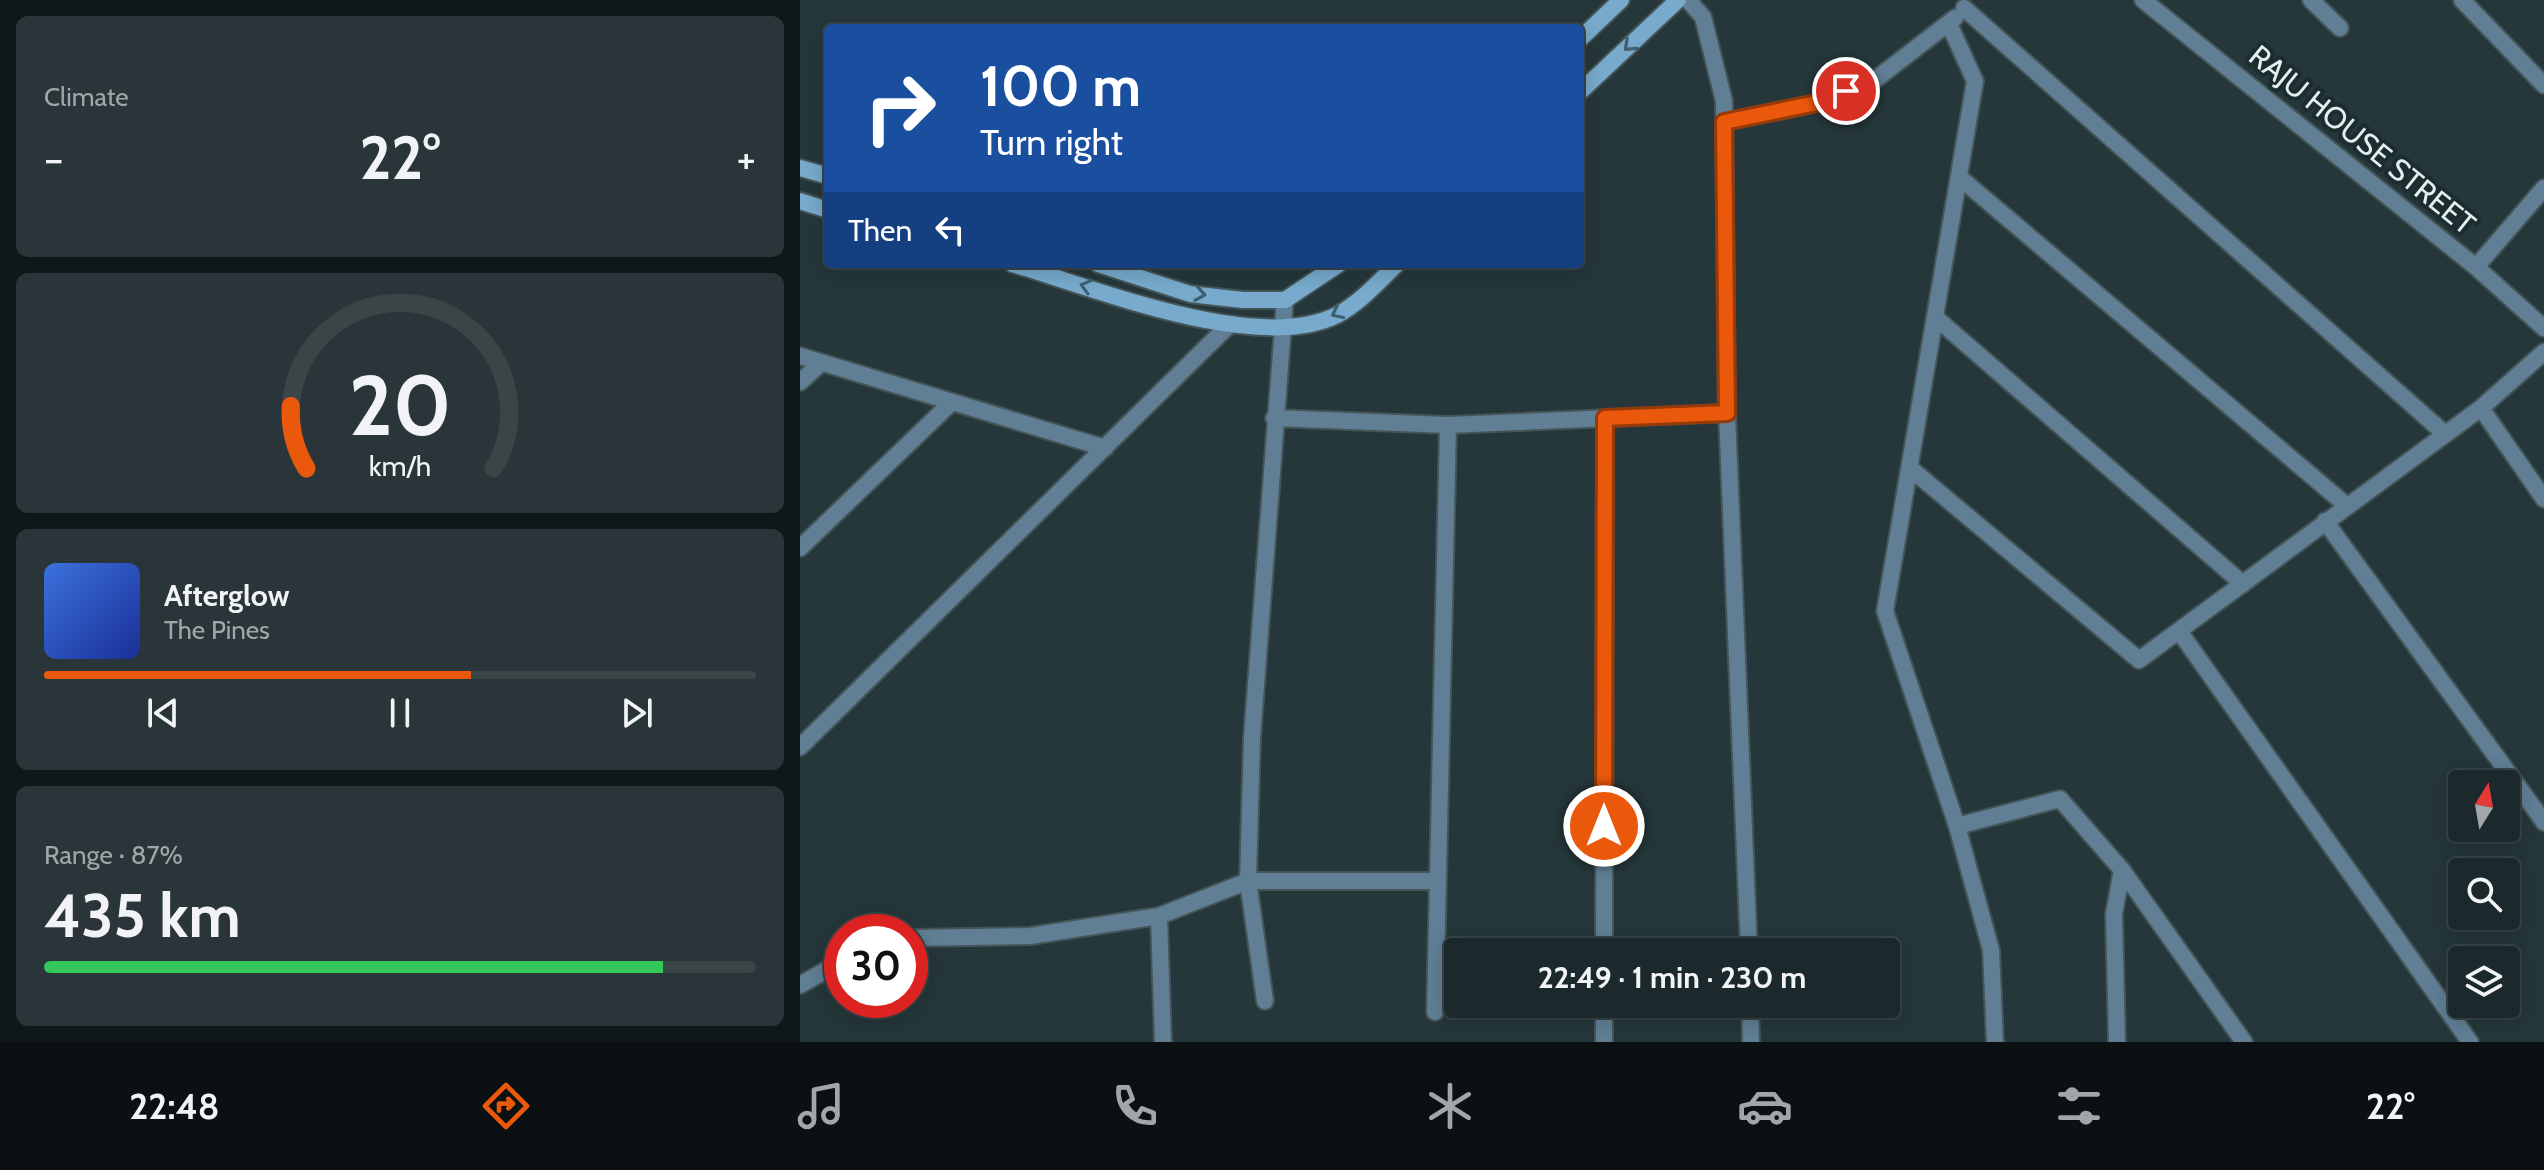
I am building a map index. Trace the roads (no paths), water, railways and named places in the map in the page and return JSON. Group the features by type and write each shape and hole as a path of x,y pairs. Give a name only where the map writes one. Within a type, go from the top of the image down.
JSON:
{"main road":[{"path":"1584,35 1621,0"},
{"path":"1584,88 1678,0"},
{"path":"800,168 824,175"},
{"path":"800,201 824,209"},
{"path":"1026,268 1229,325 1283,328 1335,316 1354,304 1393,268"},
{"path":"1110,268 1190,294 1285,300 1333,268"}],"street":[{"path":"1688,0 1703,17 1724,101 1727,413 1748,938"},
{"name":"RAJU HOUSE STREET","path":"2143,0 2476,267 2544,328"},
{"path":"2311,0 2340,28"},
{"path":"2462,0 2544,85"},
{"path":"1724,122 1817,103 1876,79 1949,24 1968,4 2444,433"},
{"path":"1949,24 1975,81 1885,611 1957,826 1991,950 1995,1042"},
{"path":"1959,177 2346,505"},
{"path":"2476,267 2544,188"},
{"path":"1265,1001 1248,881 1252,738 1285,300"},
{"path":"1936,318 2243,584"},
{"path":"800,747 1229,325"},
{"path":"1911,469 2139,660 2481,408 2544,352"},
{"path":"800,356 1105,448"},
{"path":"800,382 821,363"},
{"path":"800,548 952,402"},
{"path":"2481,408 2544,499"},
{"path":"1274,418 1448,425 1727,413"},
{"path":"1604,938 1605,418"},
{"path":"1435,1012 1448,425"},
{"path":"2325,521 2544,822"},
{"path":"2179,631 2470,1042"},
{"path":"1957,826 2060,799 2122,870 2244,1042"},
{"path":"2117,1042 2114,914 2122,870"},
{"path":"928,938 1030,936 1159,916 1248,881 1438,881"},
{"path":"1159,916 1163,1042"},
{"path":"800,985 824,971"},
{"path":"1604,1018 1604,1042"},
{"path":"1750,1018 1751,1042"}]}
